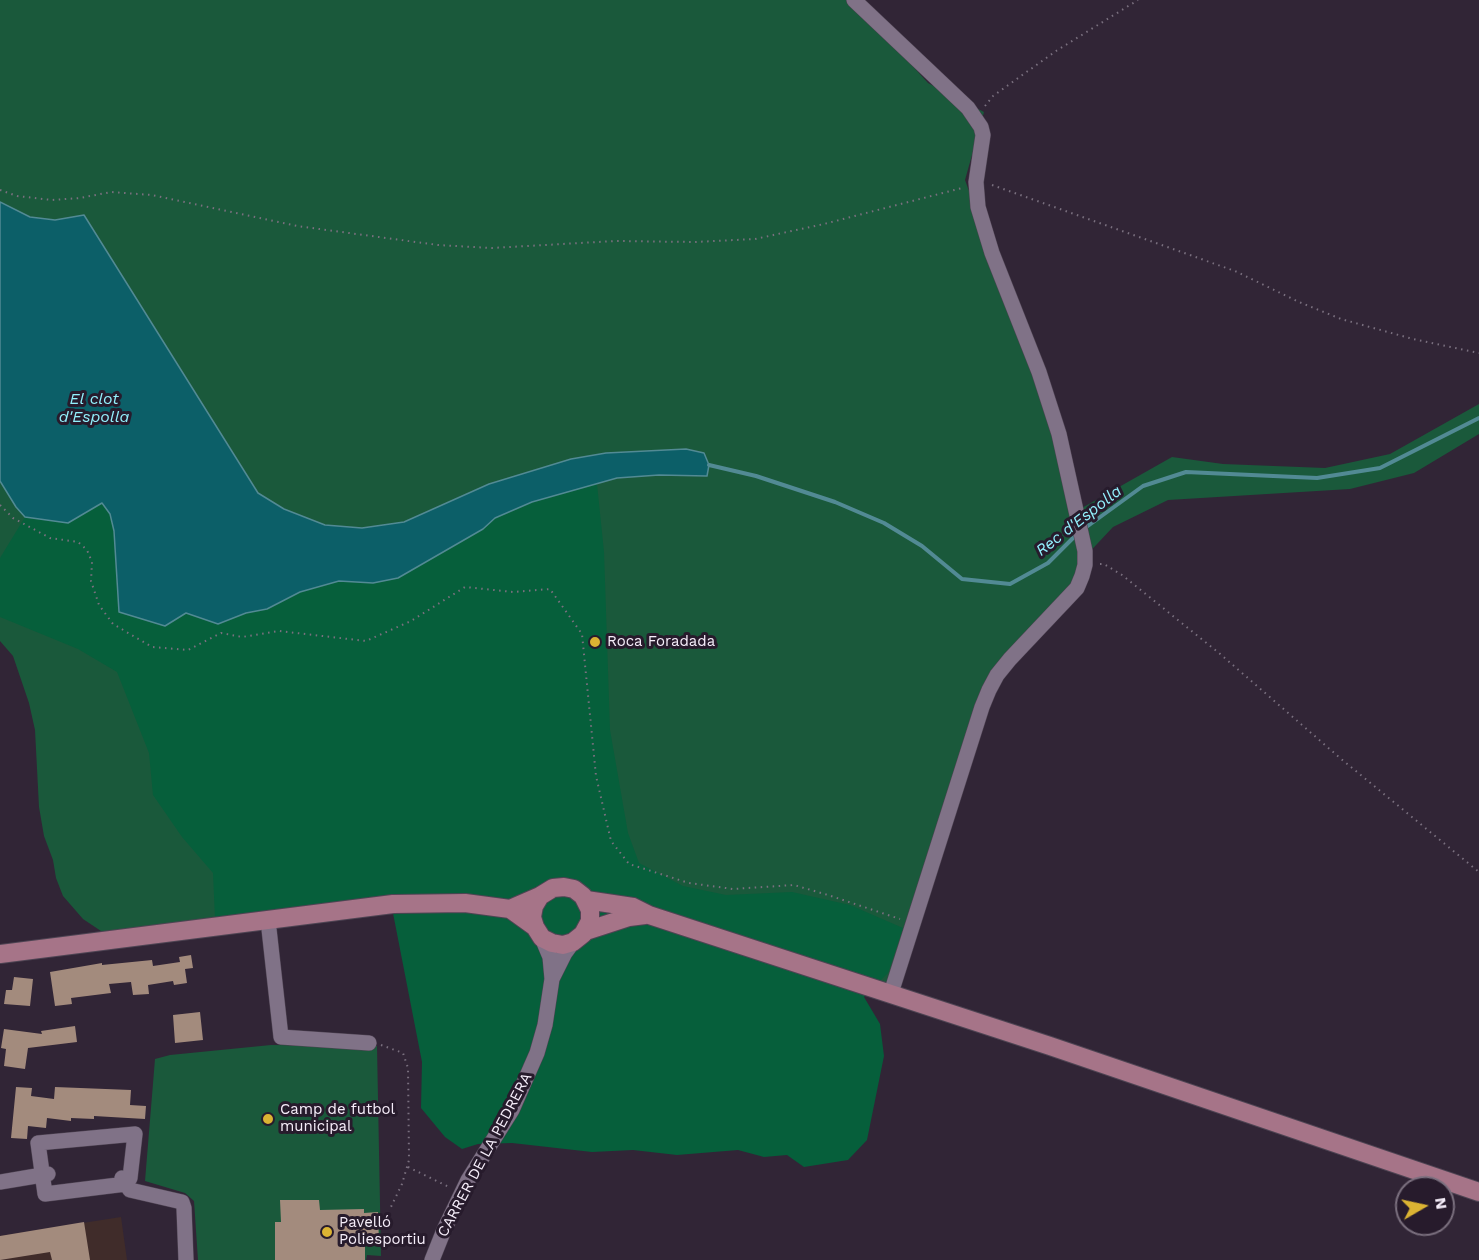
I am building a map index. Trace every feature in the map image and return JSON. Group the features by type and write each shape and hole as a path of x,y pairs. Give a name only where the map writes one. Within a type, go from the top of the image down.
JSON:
{"main road":[{"path":"0,954 393,904 465,903 510,909 548,890 564,886 574,889 586,900 590,916 580,936"},
{"path":"538,932 532,911 540,896"},
{"path":"586,900 633,907 650,915 891,993 1479,1192"},
{"path":"510,909 557,944 629,917 650,915"}],"street":[{"path":"854,0 975,116 983,135 976,186 978,207 983,226 1039,372 1059,434 1080,523 1085,565 1077,588 1010,659 989,690 891,993"},
{"path":"268,920 281,1037 369,1042"},
{"name":"CARRER DE LA PEDRERA","path":"432,1260 462,1193 512,1110 545,1026 552,979 550,957 538,932"},
{"name":"CARRER DE LA PEDRERA","path":"552,979 565,953 580,936"},
{"path":"135,1134 130,1178 123,1180 45,1194 38,1143 135,1134"},
{"path":"0,1182 48,1174"},
{"path":"123,1180 130,1190 182,1202 186,1260"}],"path":[{"path":"975,116 993,96 1056,51 1138,0"},
{"path":"0,190 17,196 52,200 111,192 152,195 307,227 438,244 503,248 615,241 695,242 755,239 957,189 991,185 1235,271 1299,302 1341,319 1413,339 1479,353"},
{"path":"0,505 13,518 50,538 78,542 87,550 92,562 92,581 99,605 113,624 152,647 188,650 221,633 242,637 279,631 366,642 411,621 465,587 513,592 550,590 582,634 596,776 611,842 629,864 689,883 733,889 794,885 914,925"},
{"path":"1085,565 1104,564 1122,574 1479,872"},
{"path":"369,1042 403,1053 408,1068 409,1160 402,1184 390,1209"},
{"path":"407,1166 462,1193"}],"shaded area":[{"path":"121,1217 127,1260 0,1260 0,1236"}],"green space":[{"path":"0,0 853,0 928,83 984,112 965,180 1058,435 1073,513 1172,457 1223,464 1325,468 1390,454 1479,404 1479,434 1414,473 1350,489 1168,500 1113,527 1082,560 1085,576 995,681 891,996 478,905 128,937 101,931 83,919 63,896 56,878 53,860 44,836 39,807 35,730 29,703 13,656 0,641"},
{"path":"597,484 604,552 610,730 628,833 639,863 683,886 726,895 792,892 850,905 903,928 888,973 864,997 880,1024 884,1056 867,1140 848,1160 804,1167 787,1155 764,1157 738,1150 677,1155 633,1150 592,1152 512,1143 478,1144 462,1149 445,1137 421,1108 422,1062 392,908 215,918 213,873 182,837 153,795 149,753 117,672 78,649 0,617 0,558 25,517 68,523 102,502 110,514 114,531 117,589 218,624 246,613 267,609 300,592 339,581 373,583 483,529 495,518 532,502"},
{"path":"271,1045 377,1046 381,1256 367,1255 366,1260 198,1260 194,1201 185,1193 145,1181 155,1059 170,1055"}],"water":[{"name":"El clot d'Espolla","path":"0,202 30,217 55,220 84,215 258,493 284,509 325,525 362,528 404,522 489,484 571,459 606,453 686,449 704,453 709,465 707,476 659,475 617,478 532,502 495,518 483,529 398,578 373,583 339,581 300,592 267,609 246,613 218,624 186,613 165,626 119,612 114,531 110,514 102,503 68,523 25,517 0,481"}],"building":[{"path":"191,955 193,968 185,969 187,983 174,985 173,981 148,985 149,994 133,995 131,982 109,984 111,993 71,998 72,1004 55,1006 50,972 102,963 102,965 152,960 153,966 180,962 179,957"},
{"path":"14,977 33,979 30,1006 4,1004 6,990 12,990"},
{"path":"200,1012 203,1040 175,1043 173,1015"},
{"path":"75,1026 77,1042 28,1048 25,1069 4,1066 6,1049 1,1048 4,1029 42,1034 41,1031"},
{"path":"16,1087 32,1088 31,1096 54,1099 55,1087 131,1090 130,1105 146,1106 145,1119 94,1116 94,1119 71,1118 71,1121 47,1118 46,1128 28,1126 27,1139 11,1138"},
{"name":"Pavelló Poliesportiu","path":"280,1200 319,1200 320,1210 364,1209 364,1213 378,1212 379,1242 365,1242 365,1260 275,1260 275,1222 281,1222"},
{"path":"84,1222 90,1260 52,1260 50,1252 0,1260 0,1236"}],"waterway":[{"name":"Rec d'Espolla","path":"1085,528 1143,486 1186,472 1317,478 1380,468 1479,418"},
{"name":"Rec d'Espolla","path":"709,465 756,476 835,502 884,523 922,546 962,579 1010,584 1048,563 1076,535"}],"place":[{"name":"Roca Foradada","path":"595,642"},
{"name":"Camp de futbol municipal","path":"268,1119"},
{"name":"Pavelló Poliesportiu","path":"327,1232"}]}
